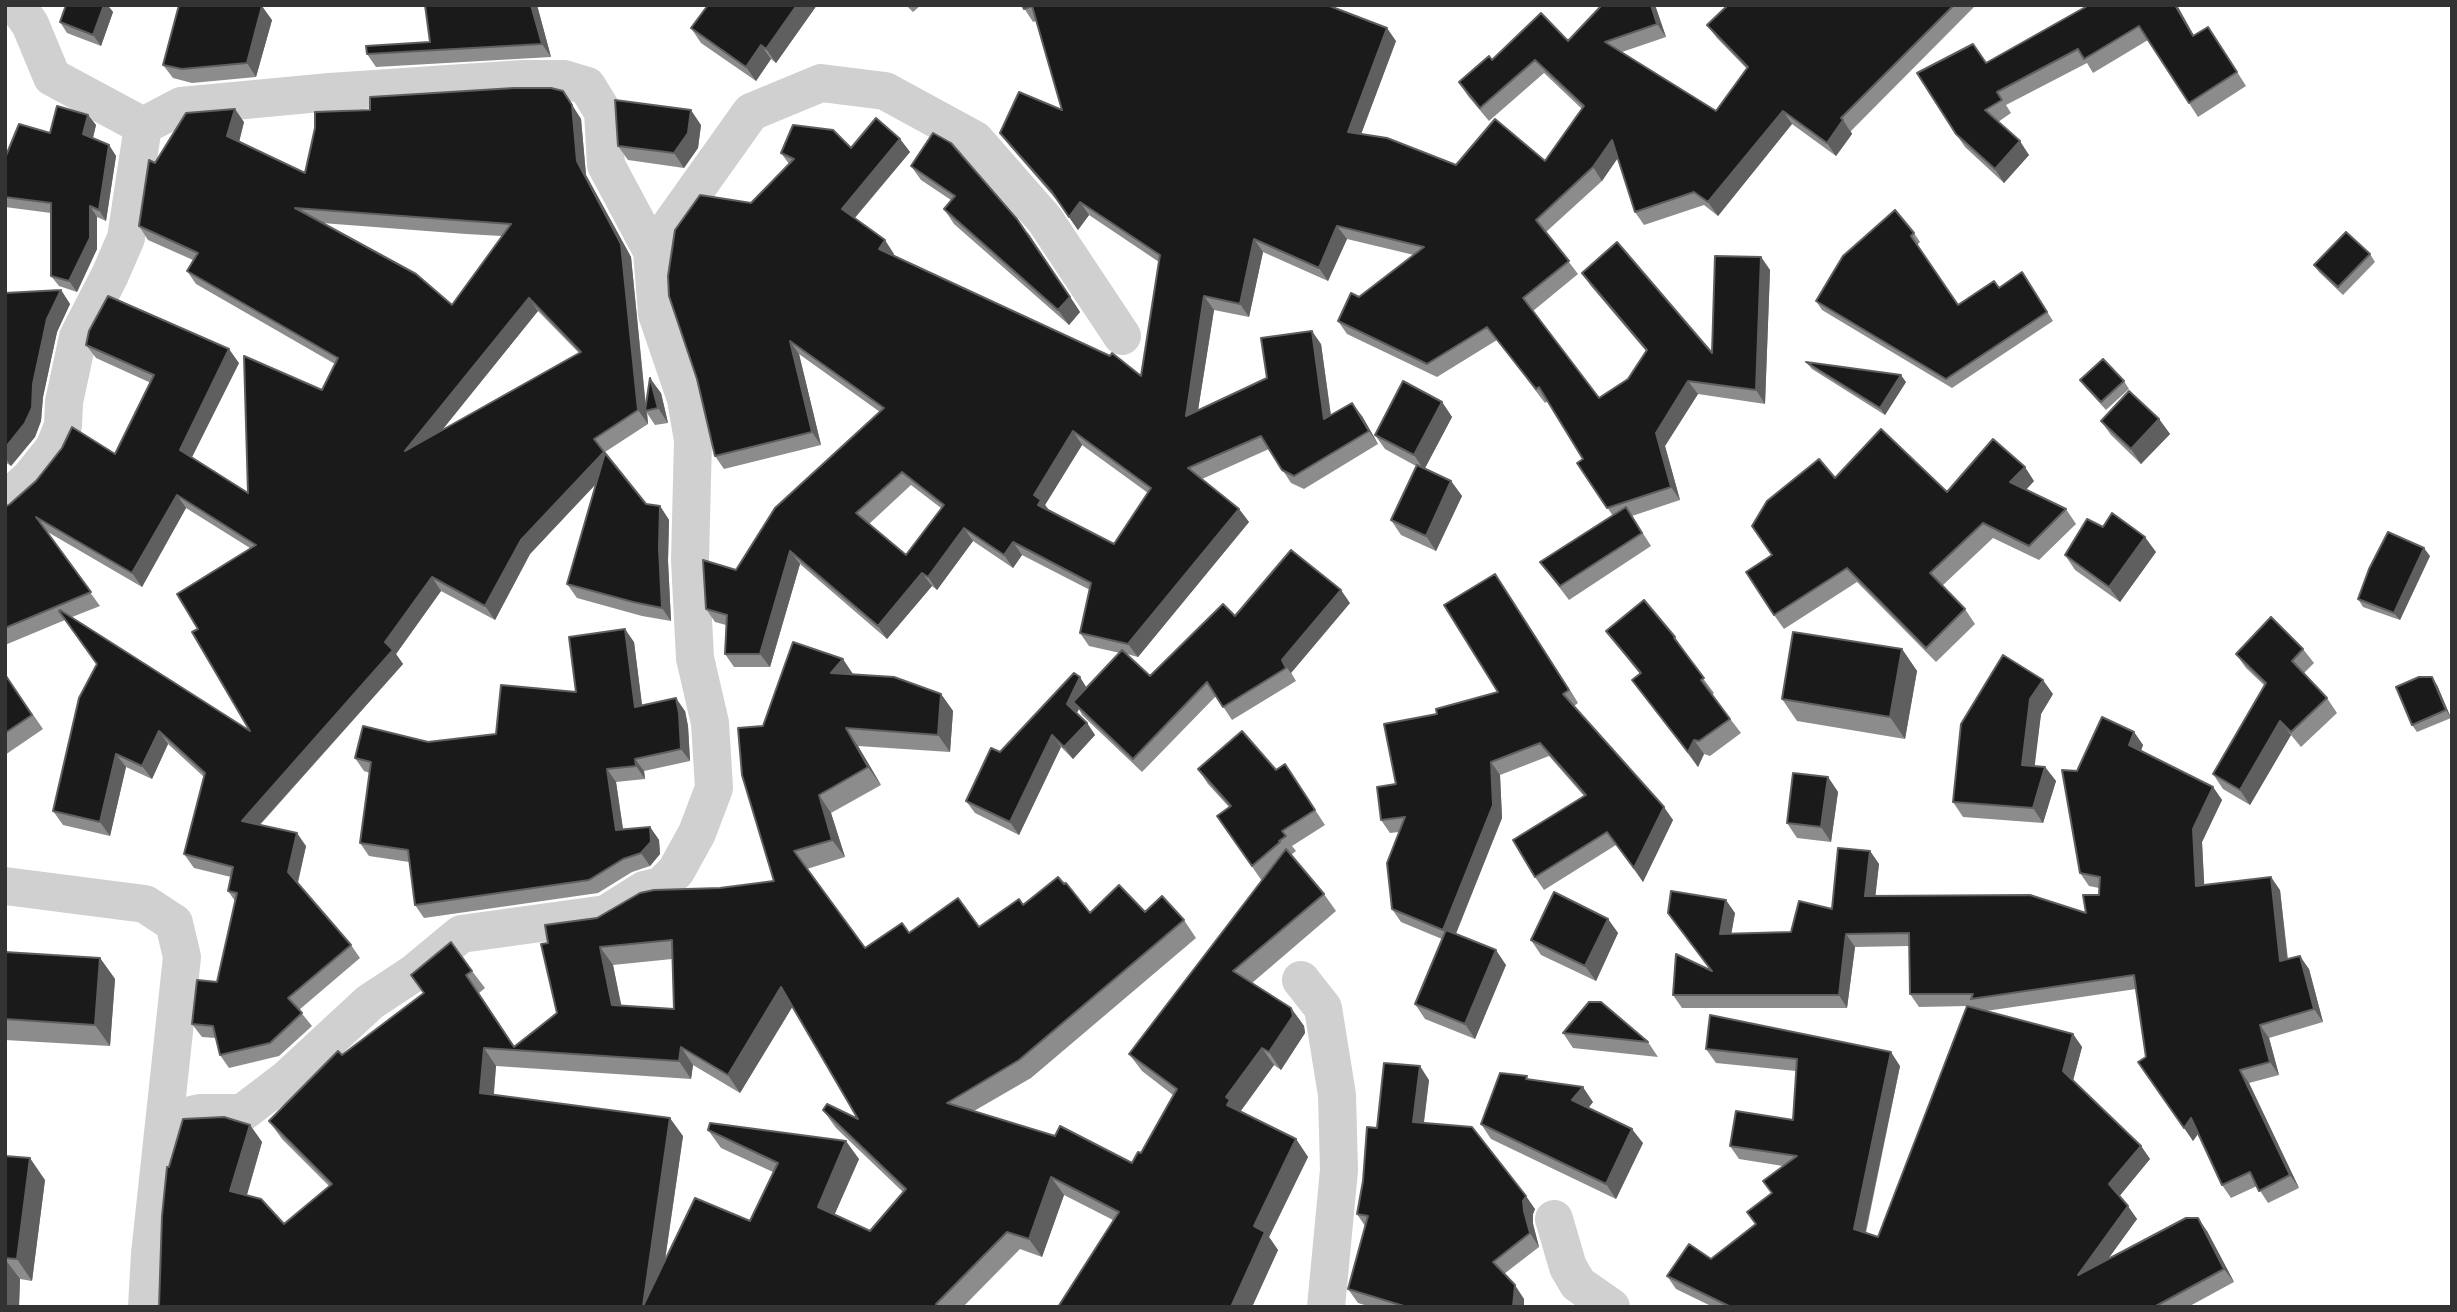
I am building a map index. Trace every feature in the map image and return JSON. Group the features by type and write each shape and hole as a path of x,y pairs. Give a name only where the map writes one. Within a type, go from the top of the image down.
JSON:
{"street":[{"path":"16,5 30,24 52,77 143,127"},
{"path":"143,127 181,106 330,92 523,79 564,79 587,86 603,112 606,165 652,251 657,314 686,399 692,440 690,560 695,658 710,723 713,788 697,833 676,871 662,886 644,890 606,914 461,934 414,973 370,1002 288,1078 242,1113 200,1113 165,1121"},
{"path":"652,251 751,112 821,83 885,91 975,140 1045,220 1122,336"},
{"path":"5,501 54,448 63,426 64,402 78,337 126,238 143,127"},
{"path":"5,886 145,904 174,923 183,957 147,1307"},
{"path":"1301,980 1323,1008 1337,1095 1339,1170 1326,1307"},
{"path":"1554,1219 1568,1266 1578,1284 1611,1307"}],"building":[{"path":"66,5 104,5 93,35 60,22"},
{"path":"179,5 262,6 247,63 182,69 163,65"},
{"path":"425,5 531,5 542,44 367,54 366,46 430,42"},
{"path":"708,5 797,5 766,49 761,45 746,67 691,28"},
{"path":"1022,5 1327,5 1387,28 1348,132 1387,138 1456,165 1495,119 1545,161 1584,106 1535,60 1480,108 1459,82 1489,56 1492,60 1541,13 1568,41 1602,5 1651,5 1657,24 1605,42 1716,111 1748,67 1707,25 1728,5 1954,5 1841,118 1843,120 1827,143 1783,111 1708,202 1694,192 1635,212 1612,140 1593,167 1536,220 1569,261 1523,298 1599,398 1628,379 1647,350 1582,273 1617,242 1712,353 1715,256 1761,257 1756,390 1688,381 1656,433 1671,487 1607,508 1577,463 1583,459 1539,387 1536,389 1487,327 1427,364 1338,321 1351,293 1359,297 1424,247 1337,226 1319,268 1254,239 1240,304 1204,296 1186,416 1267,378 1261,338 1312,331 1324,419 1352,403 1369,431 1294,476 1282,470 1261,436 1188,468 1239,509 1128,644 1080,633 1091,583 1013,542 1004,555 964,528 928,577 922,573 878,626 790,551 760,654 725,654 727,615 706,609 703,560 736,570 775,508 884,408 790,341 812,432 715,456 697,379 669,296 668,276 675,230 700,195 751,203 794,159 781,153 793,125 833,130 851,148 876,118 900,139 842,209 885,240 879,249 1110,356 1112,353 1141,376 1160,255 1080,202 1069,217 1052,192 1000,133 1019,92 1062,110 1032,6 1024,9","holes":["1073,431 1151,488 1114,544 1038,505 1041,500 1034,495","902,472 944,505 906,555 856,513"]},
{"path":"2089,5 2175,5 2193,36 2208,27 2237,72 2189,103 2139,26 2084,59 2078,49 1997,92 2002,100 1985,110 2020,141 1995,169 1956,134 1917,73 1973,44 1986,63"},
{"path":"514,88 551,88 563,91 572,105 577,161 621,244 638,410 594,439 604,452 521,540 485,606 432,577 385,642 393,650 242,821 297,833 288,872 351,945 288,998 302,1013 270,1043 220,1055 213,1026 192,1024 197,980 217,982 237,893 228,891 233,867 184,854 205,773 159,731 142,766 116,754 100,822 53,811 79,698 97,664 59,611 250,731 192,632 198,629 177,594 256,545 177,495 132,573 36,517 91,592 5,628 5,507 36,481 62,448 72,427 115,454 154,375 86,345 89,331 108,296 229,349 180,450 248,493 244,356 322,390 338,358 187,271 198,253 139,226 149,160 155,163 186,113 235,109 227,136 305,173 315,128 315,112 370,110 370,97","holes":["295,208 456,220 511,224 452,305 416,274","529,298 581,352 405,451"]},
{"path":"615,100 691,110 688,133 674,153 618,146"},
{"path":"57,106 88,115 83,134 109,145 99,210 90,206 90,238 69,281 51,276 51,203 5,197 5,158 19,124 50,133"},
{"path":"933,133 951,143 1017,219 1070,297 1058,310 944,209 955,196 911,166"},
{"path":"1895,210 1914,233 1911,236 1958,305 1994,281 1999,288 2022,272 2047,312 1946,379 1816,301 1843,256"},
{"path":"2346,232 2370,254 2338,287 2314,265"},
{"path":"61,290 47,319 33,384 32,408 25,423 5,448 5,293"},
{"path":"2103,359 2124,381 2101,402 2080,380"},
{"path":"1806,362 1901,375 1880,408"},
{"path":"650,378 658,408 645,411"},
{"path":"1403,381 1442,402 1414,455 1375,435"},
{"path":"2129,391 2159,419 2131,449 2101,421"},
{"path":"1881,429 1947,492 1993,439 2025,467 2010,482 2066,509 2029,546 1983,523 1930,573 1965,609 1926,648 1847,568 1774,615 1746,572 1772,555 1752,526 1767,501 1819,459 1835,478"},
{"path":"605,453 646,504 660,506 662,608 567,584"},
{"path":"1417,465 1451,481 1426,536 1391,520"},
{"path":"1626,507 1642,533 1560,586 1540,562"},
{"path":"2112,513 2145,537 2109,587 2065,555 2087,519 2103,527"},
{"path":"2388,532 2424,548 2394,613 2358,599 2369,569"},
{"path":"1291,550 1341,590 1282,660 1286,668 1223,707 1207,682 1133,759 1073,702 1122,650 1150,676 1223,604 1235,616"},
{"path":"1495,574 1569,690 1563,694 1664,807 1634,868 1607,832 1535,877 1513,840 1586,795 1540,743 1491,762 1493,805 1443,930 1392,909 1387,863 1405,817 1381,820 1377,787 1396,784 1384,724 1437,714 1436,709 1498,692 1444,605"},
{"path":"1644,600 1675,637 1704,678 1701,680 1730,719 1699,741 1694,740 1688,752 1632,680 1641,673 1606,631"},
{"path":"2271,617 2303,649 2292,661 2327,698 2291,732 2280,721 2240,790 2213,774 2266,683 2236,654"},
{"path":"625,629 635,707 676,698 679,713 681,749 635,759 636,766 607,769 616,830 650,827 651,842 641,853 623,859 589,880 415,905 408,850 360,843 371,762 355,758 363,726 428,742 496,734 501,685 576,692 569,637"},
{"path":"1793,632 1902,649 1890,717 1782,699"},
{"path":"793,642 843,659 831,673 894,677 941,694 938,735 846,728 868,767 819,795 832,840 794,851 865,948 902,923 909,933 958,898 979,927 1019,899 1023,905 1058,877 1090,913 1119,885 1145,912 1162,896 1184,920 1019,1060 947,1103 1055,1136 1060,1126 1132,1163 1138,1152 1141,1153 1177,1089 1129,1054 1286,849 1324,894 1233,971 1291,1008 1293,1016 1269,1052 1262,1048 1226,1097 1230,1100 1227,1105 1296,1139 1254,1226 1265,1232 1231,1307 1058,1307 1119,1212 1051,1177 1029,1239 1007,1232 936,1304 937,1307 159,1307 162,1216 167,1167 183,1119 224,1117 250,1125 230,1191 261,1199 284,1224 332,1184 269,1121 338,1051 342,1055 424,993 411,975 451,942 472,971 466,975 514,1047 557,1013 541,944 548,943 545,925 597,918 640,893 654,890 720,888 774,881 742,775 738,728 763,726","holes":["672,940 674,1009 612,1005 600,947","781,987 858,1119 827,1104 823,1110 906,1189 870,1231 818,1207 846,1141 710,1123 708,1130 778,1163 750,1221 695,1198 643,1306 670,1118 480,1093 484,1048 679,1061 681,1047 728,1075"]},
{"path":"2003,655 2043,680 2030,699 2022,765 2045,767 2033,808 1953,802 1961,724"},
{"path":"1074,673 1080,677 1067,704 1087,723 1064,747 1052,735 1010,822 966,801 991,748 1000,752"},
{"path":"5,676 32,715 5,733"},
{"path":"2419,677 2432,677 2446,710 2412,725 2396,687"},
{"path":"2102,717 2134,732 2129,745 2213,787 2193,829 2196,886 2271,877 2280,961 2300,956 2314,1009 2260,1025 2270,1062 2240,1070 2290,1175 2259,1191 2250,1172 2222,1185 2191,1118 2184,1128 2138,1062 2146,1057 2134,975 1971,999 1973,994 1910,994 1909,933 1846,934 1839,995 1673,995 1676,954 1712,971 1668,913 1671,891 1726,900 1720,934 1791,932 1799,901 1832,909 1838,848 1870,851 1865,896 2030,895 2086,913 2083,895 2099,895 2100,877 2080,873 2062,770 2077,771"},
{"path":"1242,731 1276,770 1285,764 1315,810 1282,831 1286,836 1252,866 1217,816 1231,806 1198,769"},
{"path":"1793,773 1828,777 1821,827 1787,823"},
{"path":"1554,892 1608,919 1585,966 1531,940"},
{"path":"1446,930 1496,950 1465,1024 1415,1004"},
{"path":"5,952 100,958 95,1025 5,1019"},
{"path":"1589,1002 1601,1002 1648,1042 1563,1033"},
{"path":"1967,1006 2073,1034 2063,1071 2141,1146 2109,1184 2128,1206 2078,1275 2186,1218 2198,1218 2224,1269 2154,1307 1731,1307 1667,1276 1689,1244 1711,1259 1756,1224 1747,1212 1772,1193 1763,1181 1797,1156 1730,1146 1736,1111 1793,1120 1797,1059 1706,1049 1710,1015 1891,1052 1854,1229 1878,1237"},
{"path":"1384,1063 1420,1066 1413,1122 1472,1127 1526,1196 1523,1201 1524,1211 1530,1233 1493,1262 1515,1285 1513,1307 1407,1307 1348,1289 1368,1216 1357,1214 1363,1181 1367,1127 1377,1128"},
{"path":"1500,1073 1583,1087 1572,1100 1632,1129 1606,1184 1481,1124"},
{"path":"5,1156 30,1158 17,1259 5,1258"}]}
